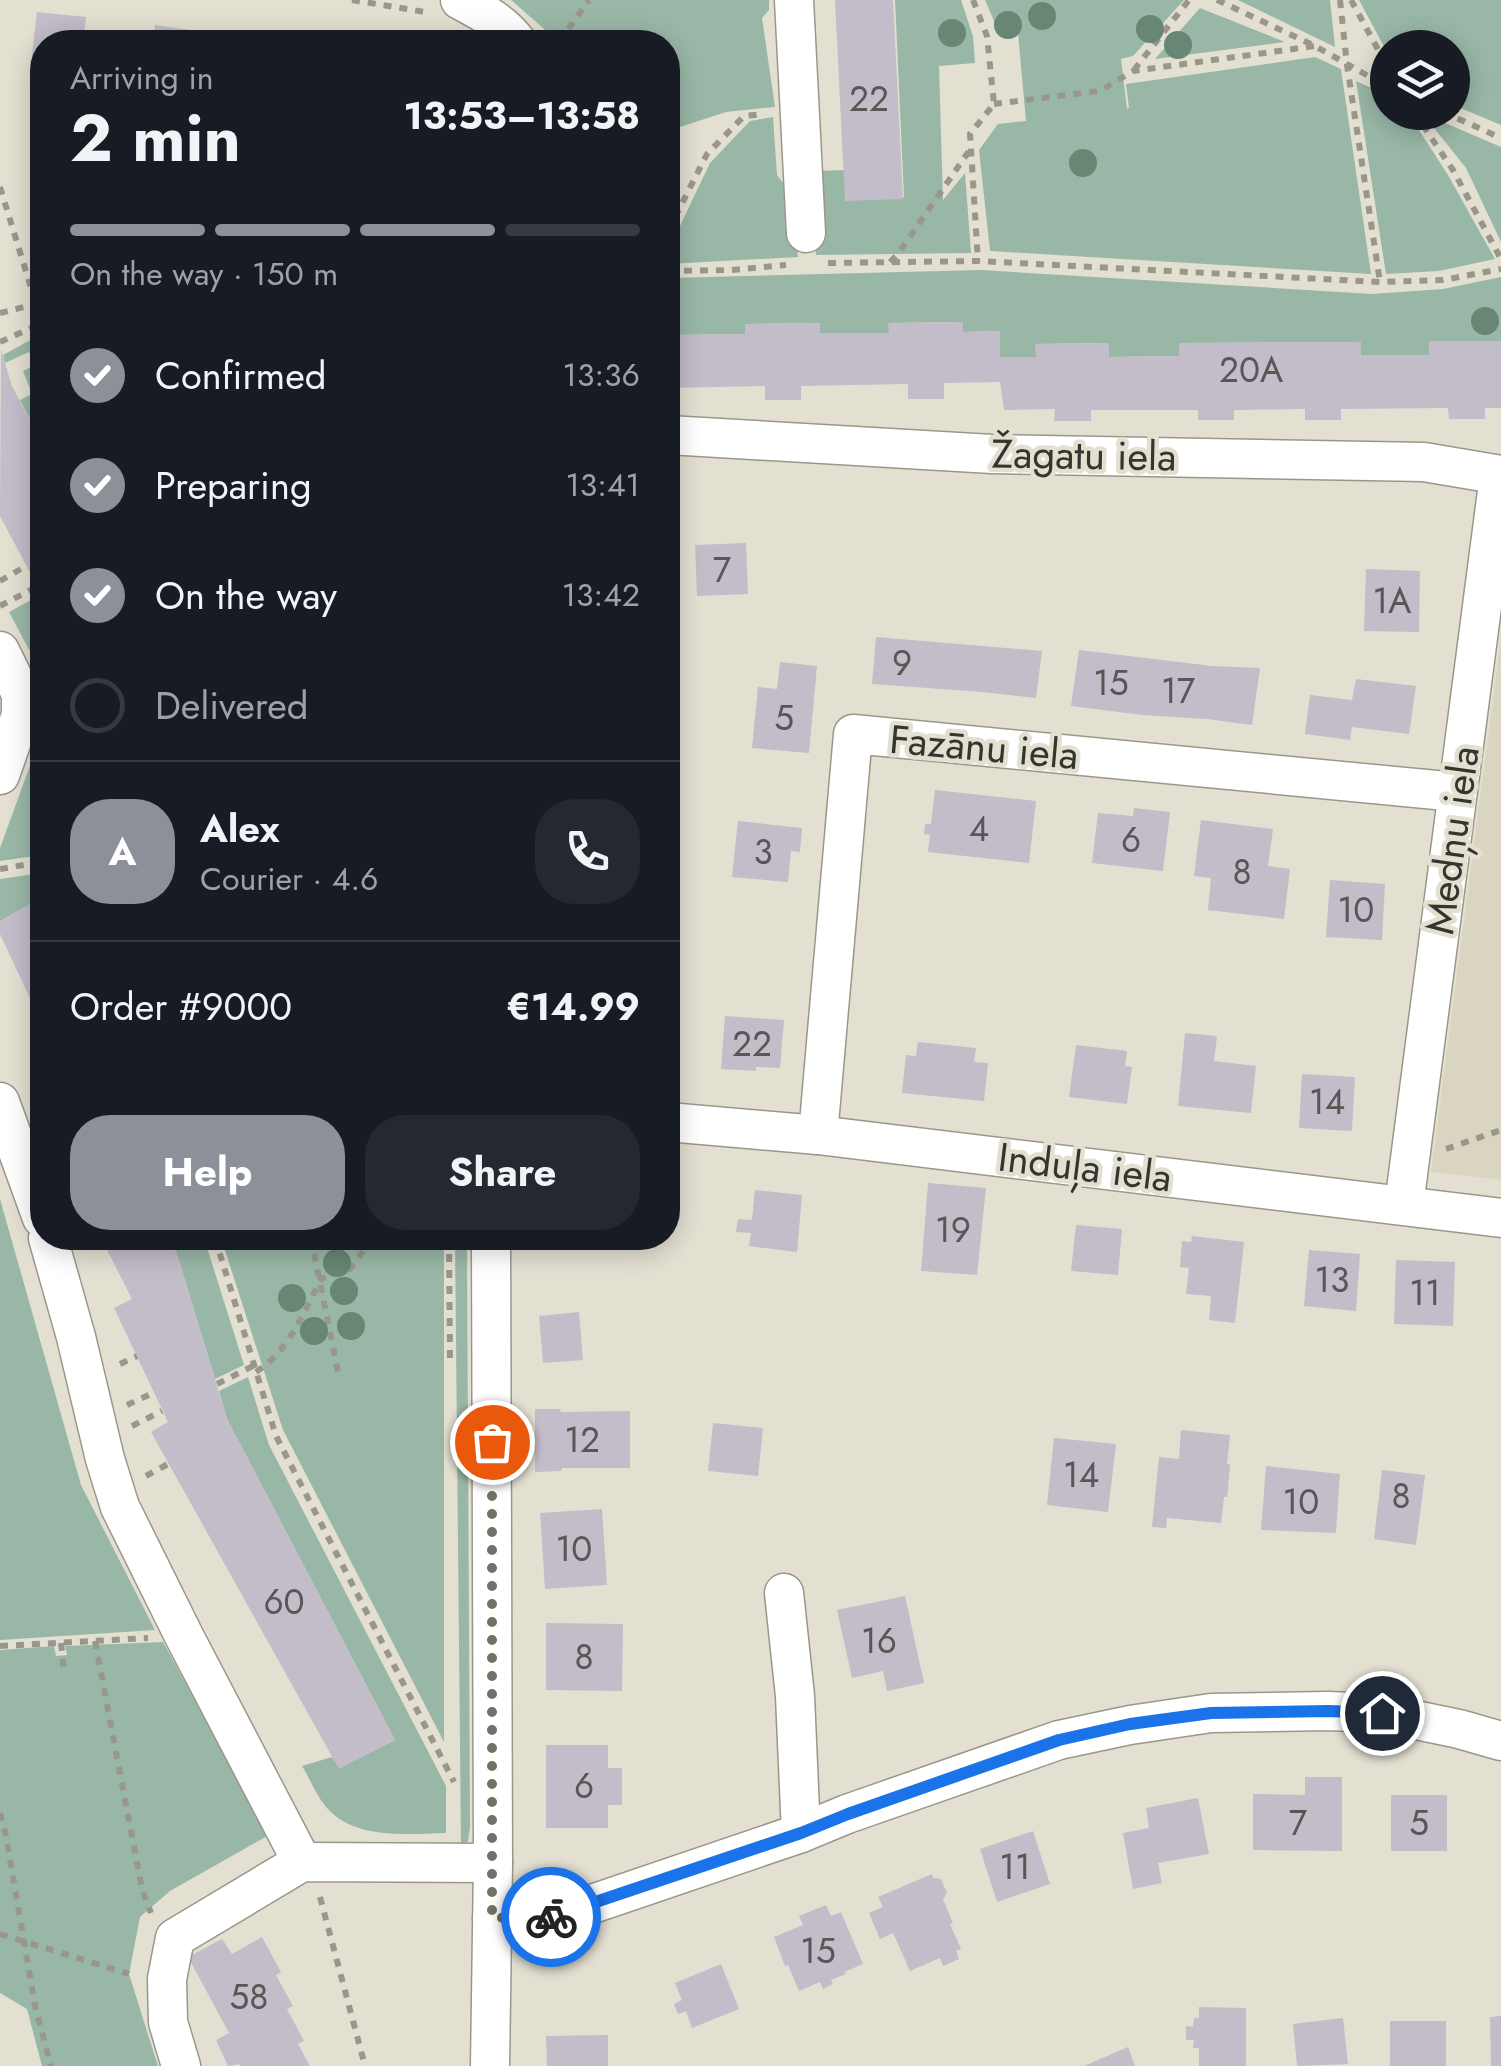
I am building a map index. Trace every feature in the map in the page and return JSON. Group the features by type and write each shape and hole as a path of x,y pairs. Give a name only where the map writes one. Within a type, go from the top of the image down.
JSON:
{"street":[{"path":"794,0 806,254"},
{"path":"449,7 484,12 506,30"},
{"name":"Žagatu iela","path":"680,435 992,454 1424,462 1500,475"},
{"name":"Medņu iela","path":"1404,1206 1500,475"},
{"path":"0,650 21,694 21,715 0,775"},
{"name":"Fazānu iela","path":"818,1135 853,734 1457,792"},
{"path":"0,1102 30,1185"},
{"name":"Induļa iela","path":"680,1123 818,1135 1501,1218"},
{"path":"51,1250 104,1459 120,1507 184,1636 314,1862"},
{"path":"490,1250 490,2066"},
{"path":"784,1593 795,1696 801,1833"},
{"path":"492,1918 554,1917 1059,1740 1130,1724 1211,1713 1382,1713 1501,1741"},
{"path":"182,2066 168,2022 167,1979 176,1938 314,1862 493,1863"}],"path":[{"path":"352,0 449,7"},
{"path":"568,30 589,0"},
{"path":"974,0 988,36 994,104 970,134 978,260"},
{"path":"994,104 1100,91 1134,70 1189,0"},
{"path":"1217,0 1370,77"},
{"path":"1340,0 1380,282"},
{"path":"1351,0 1370,35"},
{"path":"1134,70 1314,46"},
{"path":"680,207 707,154 744,116 800,110"},
{"path":"1470,124 1501,138"},
{"path":"1426,130 1453,170 1501,260"},
{"path":"890,262 970,150"},
{"path":"0,187 30,284"},
{"path":"680,271 732,270 806,254 890,262 978,260 1380,282 1443,280 1501,268"},
{"path":"0,313 30,306"},
{"path":"0,342 30,330"},
{"path":"0,581 26,566"},
{"path":"0,606 30,590"},
{"path":"0,869 30,864"},
{"path":"1410,1159 1501,1130"},
{"path":"219,1250 276,1436 454,1782"},
{"path":"313,1250 339,1377"},
{"path":"217,1384 262,1368 288,1340 321,1279 350,1268 364,1250"},
{"path":"118,1433 162,1411"},
{"path":"0,1646 184,1636"},
{"path":"95,1642 142,1889 152,1915"},
{"path":"61,1643 64,1670"},
{"path":"0,1814 35,2006 50,2066"},
{"path":"314,1862 319,1901 365,2066"},
{"path":"0,1934 129,1974"}],"shaded area":[{"path":"1501,637 1501,1180 1431,1172"}],"green space":[{"path":"511,0 769,0 769,10 762,18 775,107 726,112 680,127 680,30 545,30"},
{"path":"895,0 961,0 973,36 975,63 939,66 943,200 965,173 971,253 816,255 816,171 844,170 846,200 904,197"},
{"path":"985,0 1184,0 1133,56 1121,59 1127,109 1126,84 1315,57 1341,69 1371,274 990,251 979,150 998,124 1026,121 1018,33 1000,35"},
{"path":"1238,0 1330,0 1335,47"},
{"path":"1359,0 1501,0 1501,125 1470,112 1470,30 1375,30"},
{"path":"1200,8 1285,42 1155,59"},
{"path":"1356,81 1370,87 1370,130 1419,130 1495,259 1439,271 1386,274"},
{"path":"773,117 777,175 791,193 798,257 680,263 680,226 710,163 750,121"},
{"path":"1436,130 1462,130 1501,147 1501,242 1466,168"},
{"path":"981,270 1372,294 1443,289 1501,277 1501,341 1430,341 1429,355 1361,355 1360,342 1179,343 1179,356 1109,357 1108,343 1036,344 1036,357 1000,357 1000,331 963,332 962,322 889,323 889,333 820,333 819,323 746,324 745,334 680,335 680,278"},
{"path":"30,340 30,354 5,363 3,355"},
{"path":"30,368 30,389 23,371"},
{"path":"30,395 30,420 20,400"},
{"path":"30,601 30,651 9,612"},
{"path":"30,766 30,857 0,861 0,848"},
{"path":"30,875 30,905 0,921 0,879"},
{"path":"0,1199 81,1485 155,1630 0,1640"},
{"path":"176,1250 208,1250 244,1365 215,1379"},
{"path":"225,1250 444,1250 444,1742 283,1430"},
{"path":"455,1250 467,1250 470,1827 468,1841 461,1849"},
{"path":"248,1377 269,1445 446,1786 446,1833 382,1833 351,1825 326,1807 302,1766 332,1757 339,1768 395,1740 227,1419 219,1391"},
{"path":"163,1642 269,1835 170,1891 140,1917 129,1974 158,2066 42,2066 27,2009 0,1993 0,1650 54,1646 56,1656 67,1655 65,1646"}],"building":[{"path":"835,0 893,0 903,199 845,201"},
{"path":"37,12 86,17 84,30 35,30"},
{"path":"155,25 190,30 154,30"},
{"path":"963,322 963,332 1000,331 1000,357 1036,357 1035,344 1109,343 1109,357 1179,356 1179,343 1361,342 1361,355 1429,355 1430,341 1501,341 1501,408 1485,408 1485,419 1449,419 1448,408 1341,409 1341,420 1305,420 1305,409 1234,410 1234,420 1198,420 1198,410 1091,410 1091,421 1054,421 1055,409 1004,410 1000,382 944,383 944,399 908,399 908,384 801,386 801,400 765,400 765,386 680,388 680,335 745,334 745,324 820,323 820,333 889,333 888,323"},
{"path":"1,350 12,386 30,421 30,572 0,516"},
{"path":"746,543 748,594 697,596 695,545"},
{"path":"1366,569 1420,571 1419,632 1364,631"},
{"path":"876,637 1042,651 1036,698 872,684"},
{"path":"1079,650 1260,668 1252,725 1071,706"},
{"path":"780,662 817,666 809,753 752,748 758,687 777,689"},
{"path":"1356,679 1416,686 1409,734 1352,727 1350,740 1305,734 1310,695 1352,700"},
{"path":"935,790 1036,801 1029,863 928,852 930,835 924,834 925,824 931,824"},
{"path":"1134,808 1170,812 1163,871 1092,863 1098,813 1133,816"},
{"path":"1201,820 1273,829 1268,866 1290,869 1284,919 1208,910 1211,878 1194,876"},
{"path":"738,821 802,828 800,852 791,851 788,882 732,877"},
{"path":"1330,880 1385,884 1382,940 1326,937"},
{"path":"30,905 30,998 0,934 0,921"},
{"path":"725,1016 784,1020 780,1068 721,1069"},
{"path":"1185,1033 1217,1036 1214,1061 1256,1066 1251,1113 1178,1106"},
{"path":"918,1042 976,1048 974,1062 988,1063 984,1101 902,1093 906,1055 916,1056"},
{"path":"1076,1045 1127,1051 1125,1066 1132,1067 1127,1104 1069,1097"},
{"path":"1302,1074 1355,1077 1352,1131 1299,1128"},
{"path":"928,1183 986,1188 977,1275 921,1271"},
{"path":"755,1190 802,1195 797,1252 749,1246 751,1233 736,1232 738,1219 752,1220"},
{"path":"1076,1225 1122,1229 1118,1275 1071,1271"},
{"path":"1192,1236 1244,1242 1235,1323 1209,1320 1211,1296 1186,1294 1189,1268 1180,1267 1182,1241 1191,1242"},
{"path":"107,1250 176,1250 227,1419 395,1740 339,1769 151,1432 168,1422 114,1308 132,1299"},
{"path":"1309,1250 1360,1254 1356,1311 1304,1306"},
{"path":"1396,1260 1455,1262 1453,1326 1394,1324"},
{"path":"579,1312 583,1360 543,1363 539,1316"},
{"path":"535,1409 630,1411 630,1468 535,1472"},
{"path":"713,1423 763,1428 758,1476 708,1471"},
{"path":"1181,1430 1230,1435 1228,1489 1221,1523 1167,1518 1166,1528 1152,1527 1159,1457 1179,1459"},
{"path":"1054,1438 1116,1444 1108,1512 1047,1505"},
{"path":"1266,1466 1340,1474 1336,1533 1261,1530"},
{"path":"1382,1470 1425,1475 1416,1545 1374,1539"},
{"path":"602,1509 607,1585 545,1589 540,1513"},
{"path":"905,1596 924,1683 887,1691 883,1671 852,1678 837,1610"},
{"path":"546,1623 623,1624 622,1691 546,1690"},
{"path":"546,1745 608,1745 608,1768 622,1768 622,1805 608,1805 608,1828 546,1828"},
{"path":"1305,1777 1342,1777 1342,1851 1253,1850 1253,1794 1305,1795"},
{"path":"1391,1795 1447,1795 1447,1851 1391,1851"},
{"path":"1198,1798 1209,1854 1158,1863 1162,1883 1133,1889 1123,1833 1149,1828 1146,1808"},
{"path":"1033,1831 1050,1884 997,1902 980,1849"},
{"path":"932,1874 933,1878 941,1879 947,1893 943,1899 961,1949 956,1951 959,1959 943,1966 940,1958 910,1971 893,1933 880,1939 869,1913 883,1907 878,1897"},
{"path":"826,1905 831,1916 841,1912 863,1964 831,1980 833,1984 823,1989 820,1982 799,1991 774,1937 803,1925 799,1916"},
{"path":"262,1937 281,1972 276,1975 293,2006 287,2009 304,2041 298,2044 310,2066 228,2066 216,2040 229,2033 188,1957 222,1939 232,1954"},
{"path":"721,1964 739,2009 692,2028 686,2011 678,2014 674,2004 682,2000 675,1983"},
{"path":"1199,2007 1246,2008 1246,2066 1199,2066 1199,2048 1193,2048 1194,2040 1186,2040 1186,2026 1193,2027 1194,2018 1199,2018"},
{"path":"1501,2016 1501,2066 1491,2066 1490,2017"},
{"path":"1343,2018 1348,2064 1297,2066 1293,2024"},
{"path":"1390,2021 1446,2021 1446,2066 1390,2066"},
{"path":"608,2035 608,2066 547,2066 546,2036"},
{"path":"1128,2047 1135,2066 1084,2066"}],"way so far":[{"path":"492,1442 492,1918 551,1917"}],"route":[{"path":"551,1917 1059,1740 1130,1724 1211,1713 1382,1713"}]}
